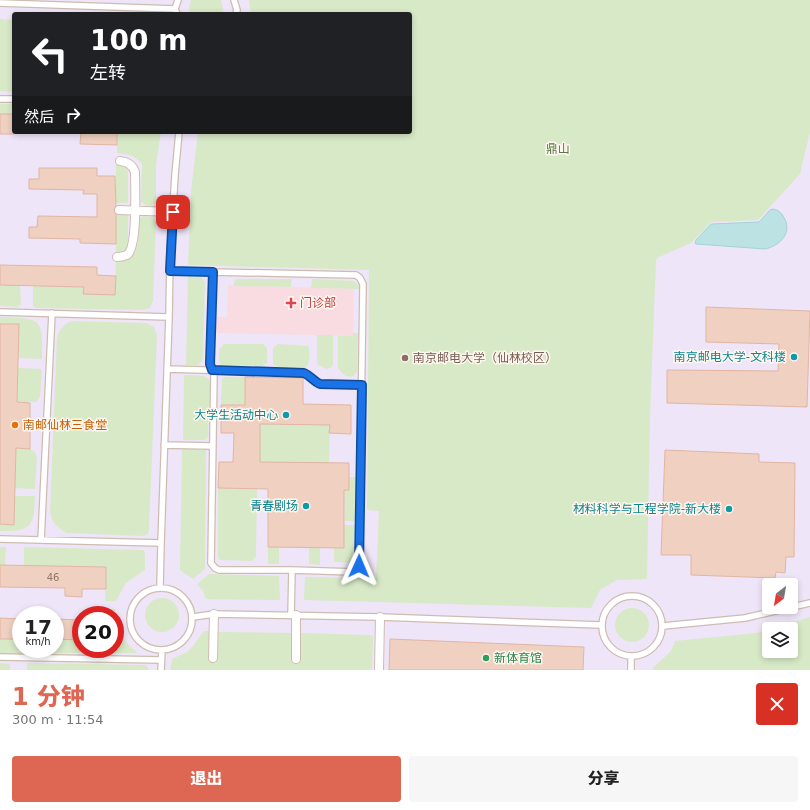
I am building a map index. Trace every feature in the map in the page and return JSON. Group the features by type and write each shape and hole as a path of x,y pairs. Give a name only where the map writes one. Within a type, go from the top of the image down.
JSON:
{"street":[{"path":"117,257 126,255 132,249 135,210 135,172 133,167 127,162 120,161"},
{"path":"119,210 173,212"},
{"path":"213,658 214,614"},
{"path":"294,615 296,659"},
{"path":"379,670 380,617"}],"lane":[{"path":"0,3 176,11 178,0"},
{"path":"234,0 236,12"},
{"path":"0,98 12,99"},
{"path":"160,587 170,271 179,134"},
{"path":"170,271 356,275 360,278 363,284 359,566 354,572 220,570 215,568 211,563 214,373 210,364 213,272"},
{"path":"0,312 169,317"},
{"path":"41,540 52,313"},
{"path":"167,369 304,373 320,384 362,385"},
{"path":"164,445 213,446"},
{"path":"0,539 161,543"},
{"path":"292,570 294,615"},
{"path":"160,587 179,593 186,599 191,608 192,617 191,627 187,636 172,648 162,650 149,647 138,639 133,632 130,615 137,599 144,593 160,587"},
{"path":"632,595 648,600 659,611 663,626 658,642 647,652 632,656 616,652 605,641 601,625 606,610 617,599 632,595"},
{"path":"663,626 745,618 810,603"},
{"path":"192,617 214,614 294,615 601,625"},
{"path":"160,670 162,650"},
{"path":"631,670 632,656"},
{"path":"0,658 161,660"}],"shaded area":[{"name":"南京邮电大学（仙林校区）","path":"0,0 810,0 810,670 0,670"},
{"name":"门诊部","path":"228,285 354,289 353,336 216,333 216,317 227,317"}],"green space":[{"path":"191,0 221,0 223,9 222,12 190,12"},
{"name":"鼎山","path":"249,0 810,0 810,132 800,174 758,220 711,222 691,243 657,258 656,261 650,415 647,579 617,580 600,590 591,608 304,600 305,577 376,578 379,511 367,510 369,270 188,265 191,191 198,134 412,134 412,12 251,12"},
{"path":"0,19 12,20 12,92 0,91"},
{"path":"0,104 12,104 11,114 0,114"},
{"path":"117,134 161,134 156,165 156,203 150,206 145,205 141,201 142,164 131,156 117,153"},
{"path":"116,164 125,166 128,171 128,203 108,203 116,194"},
{"path":"108,214 128,215 128,243 126,249 121,253 116,253 116,223"},
{"path":"143,216 153,217 156,221 153,301 150,308 143,310 36,308 33,306 33,286 84,287 84,294 115,295 116,262 125,261 133,256 138,241 139,219"},
{"path":"188,276 201,277 205,282 203,360 198,365 186,365"},
{"path":"292,279 291,287 233,286 235,280"},
{"path":"312,279 354,281 359,285 359,289 311,288"},
{"path":"0,285 20,285 21,304 18,307 0,306"},
{"path":"0,317 24,318 37,323 40,327 42,335 42,359 18,358 19,325 0,324"},
{"path":"71,321 146,323 154,327 157,335 149,529 148,534 144,536 66,533 55,524 52,519 50,512 57,338 62,328"},
{"path":"353,333 358,333 357,372 355,375 350,377 342,373 338,368 338,336 353,336"},
{"path":"317,335 333,335 333,364 327,369 318,365 317,362"},
{"path":"224,344 263,344 267,348 267,363 262,366 221,365 219,361 219,349"},
{"path":"278,344 308,346 310,356 308,365 303,368 294,369 275,366 273,364 273,348"},
{"path":"18,368 42,369 40,396 37,402 17,402"},
{"path":"184,375 198,375 208,378 210,381 208,436 207,439 204,440 183,440"},
{"path":"224,377 245,377 245,405 221,405 222,380"},
{"path":"260,424 330,425 329,463 260,462"},
{"path":"16,448 30,449 35,452 37,458 35,489 15,488"},
{"path":"182,449 206,450 205,569 193,579 180,570"},
{"path":"349,477 356,477 355,521 345,521 344,490 349,490"},
{"path":"218,488 257,489 256,557 252,561 220,560 218,557"},
{"path":"15,496 35,496 32,521 25,528 19,530 0,531 0,524 14,525"},
{"path":"344,525 355,525 353,563 334,562 334,548 344,548"},
{"path":"0,547 6,547 5,566 0,565"},
{"path":"24,547 143,550 145,553 145,570 126,583 116,601 105,601 106,567 24,566"},
{"path":"268,547 279,548 279,564 268,564"},
{"path":"309,548 320,548 320,565 309,564"},
{"path":"209,574 279,576 280,600 206,599 203,591 197,584"},
{"path":"159,598 165,598 169,599 176,605 179,615 178,622 172,629 165,632 159,632 155,631 148,625 145,618 145,612 146,608 152,601"},
{"path":"632,608 644,613 649,625 644,637 632,642 620,637 615,625 620,613"},
{"path":"810,617 810,670 653,670 653,668 671,651 675,641 762,631 762,658 798,658 798,622 793,622"},
{"path":"204,631 208,631 210,633 209,659 217,659 217,633 219,632 291,633 293,635 292,660 299,636 302,633 370,635 373,636 372,670 170,670 172,659 187,652"},
{"path":"0,639 12,639 12,653 0,653"},
{"path":"64,639 72,640 72,653 64,653"},
{"path":"124,639 130,646 138,653 124,653"},
{"path":"0,663 10,664 10,670 0,670"},
{"path":"27,663 146,665 149,670 27,670"}],"water":[{"path":"773,209 781,213 787,227 784,237 776,245 765,249 695,243 711,224 759,222 770,210"}],"building":[{"path":"0,114 12,114 12,134 0,134"},
{"path":"81,134 117,134 117,145 80,144"},
{"path":"39,168 97,168 97,176 115,176 116,206 114,210 116,214 116,244 80,243 80,239 29,238 29,227 37,227 38,216 97,217 97,194 83,194 84,190 29,189 29,179 39,179"},
{"path":"0,265 97,267 97,275 116,276 115,295 83,294 84,287 0,285"},
{"name":"南京邮电大学-文科楼","path":"706,307 810,311 807,407 667,403 667,370 778,371 779,344 706,342"},
{"name":"南邮仙林三食堂","path":"0,324 19,324 17,402 30,403 30,449 16,448 14,525 0,524"},
{"path":"245,377 303,378 303,404 351,405 351,434 329,433 330,425 260,424 260,462 349,463 349,490 344,490 344,548 268,547 268,489 218,488 219,462 233,462 234,433 221,433 221,405 245,405"},
{"name":"材料科学与工程学院-新大楼","path":"665,450 759,454 759,462 795,463 794,557 786,557 785,573 776,572 775,578 691,575 691,555 661,555"},
{"path":"0,565 106,567 106,589 82,589 82,597 65,596 65,588 0,587"},
{"path":"0,618 12,619 12,639 0,639"},
{"path":"64,619 72,620 72,640 64,639"},
{"name":"新体育馆","path":"390,639 584,647 583,670 389,670"}],"place":[{"name":"门诊部","path":"291,303"},
{"name":"南京邮电大学-文科楼","path":"794,357"},
{"name":"南京邮电大学（仙林校区）","path":"405,358"},
{"name":"大学生活动中心","path":"286,415"},
{"name":"南邮仙林三食堂","path":"15,425"},
{"name":"青春剧场","path":"306,506"},
{"name":"材料科学与工程学院-新大楼","path":"729,509"},
{"name":"新体育馆","path":"486,658"}],"route":[{"path":"173,212 170,271 213,272 210,364 212,370 304,373 320,384 362,385 359,566"}]}
